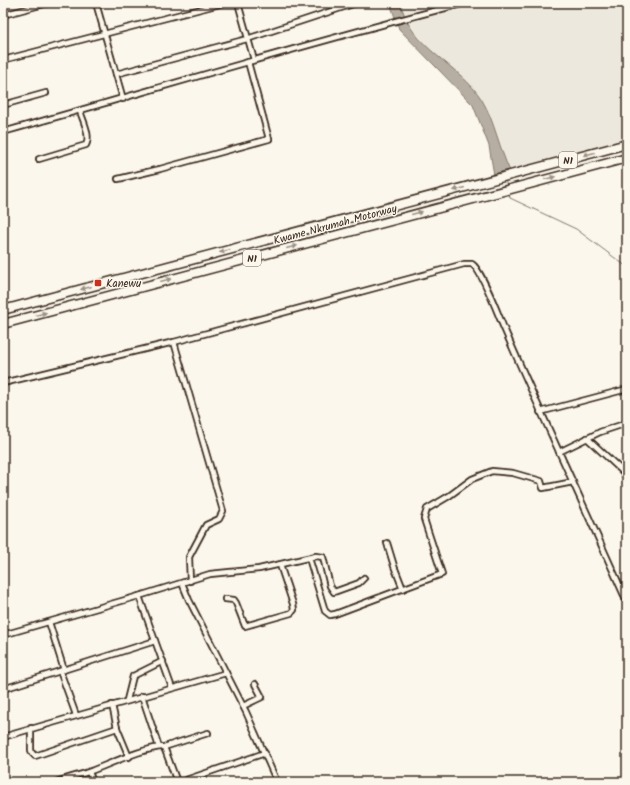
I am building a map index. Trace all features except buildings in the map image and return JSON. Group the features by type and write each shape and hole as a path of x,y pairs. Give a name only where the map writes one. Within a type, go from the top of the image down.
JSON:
{"highway":[{"name":"Kwame Nkrumah Motorway","path":"3,310 627,144"},
{"name":"Kwame Nkrumah Motorway","path":"3,324 627,158"}],"street":[{"path":"3,15 48,3"},
{"path":"96,3 123,98"},
{"path":"3,60 224,3"},
{"path":"238,3 254,60"},
{"path":"116,74 247,39 356,3"},
{"path":"3,132 80,111 188,78 465,3"},
{"path":"118,179 269,140 248,62"},
{"path":"3,105 46,93"},
{"path":"39,159 86,145 88,137 80,111"},
{"path":"3,383 174,342 464,264 472,264 477,268 540,412 627,602"},
{"path":"174,342 223,511 219,519 206,525 189,557 190,581"},
{"path":"540,412 627,389"},
{"path":"559,452 600,432 627,423"},
{"path":"587,438 624,471 627,482"},
{"path":"309,558 325,611 330,615 335,614 442,574 424,519 427,509 472,480 492,471 513,473 541,481 543,488 573,482"},
{"path":"386,543 403,589"},
{"path":"3,635 219,572 259,570 316,556 323,557 330,586 334,592 359,583 364,578"},
{"path":"226,599 234,600 245,626 291,613 294,610 293,604 280,565"},
{"path":"182,583 189,600 265,752 277,782"},
{"path":"139,596 172,688"},
{"path":"49,622 76,716"},
{"path":"3,689 155,641"},
{"path":"127,700 133,676 163,662"},
{"path":"3,737 127,700 226,673"},
{"path":"243,706 262,696 255,684"},
{"path":"142,696 158,747"},
{"path":"112,705 117,728 128,757"},
{"path":"31,728 31,750 35,756 117,728"},
{"path":"56,782 89,772 158,747 164,748 208,733"},
{"path":"164,748 179,782 265,752"},
{"path":"89,772 93,782"}],"shaded area":[{"path":"390,3 401,3 406,19 424,44 473,87 482,100 490,117 510,171 494,175 489,146 473,105 399,29"},
{"path":"401,3 627,3 627,140 510,171 503,157 494,126 437,57 422,42 402,10"}],"waterway":[{"path":"505,180 507,186"},
{"path":"509,193 510,198 576,229 627,267"}],"place":[{"name":"Kanewu","path":"98,283"}]}
